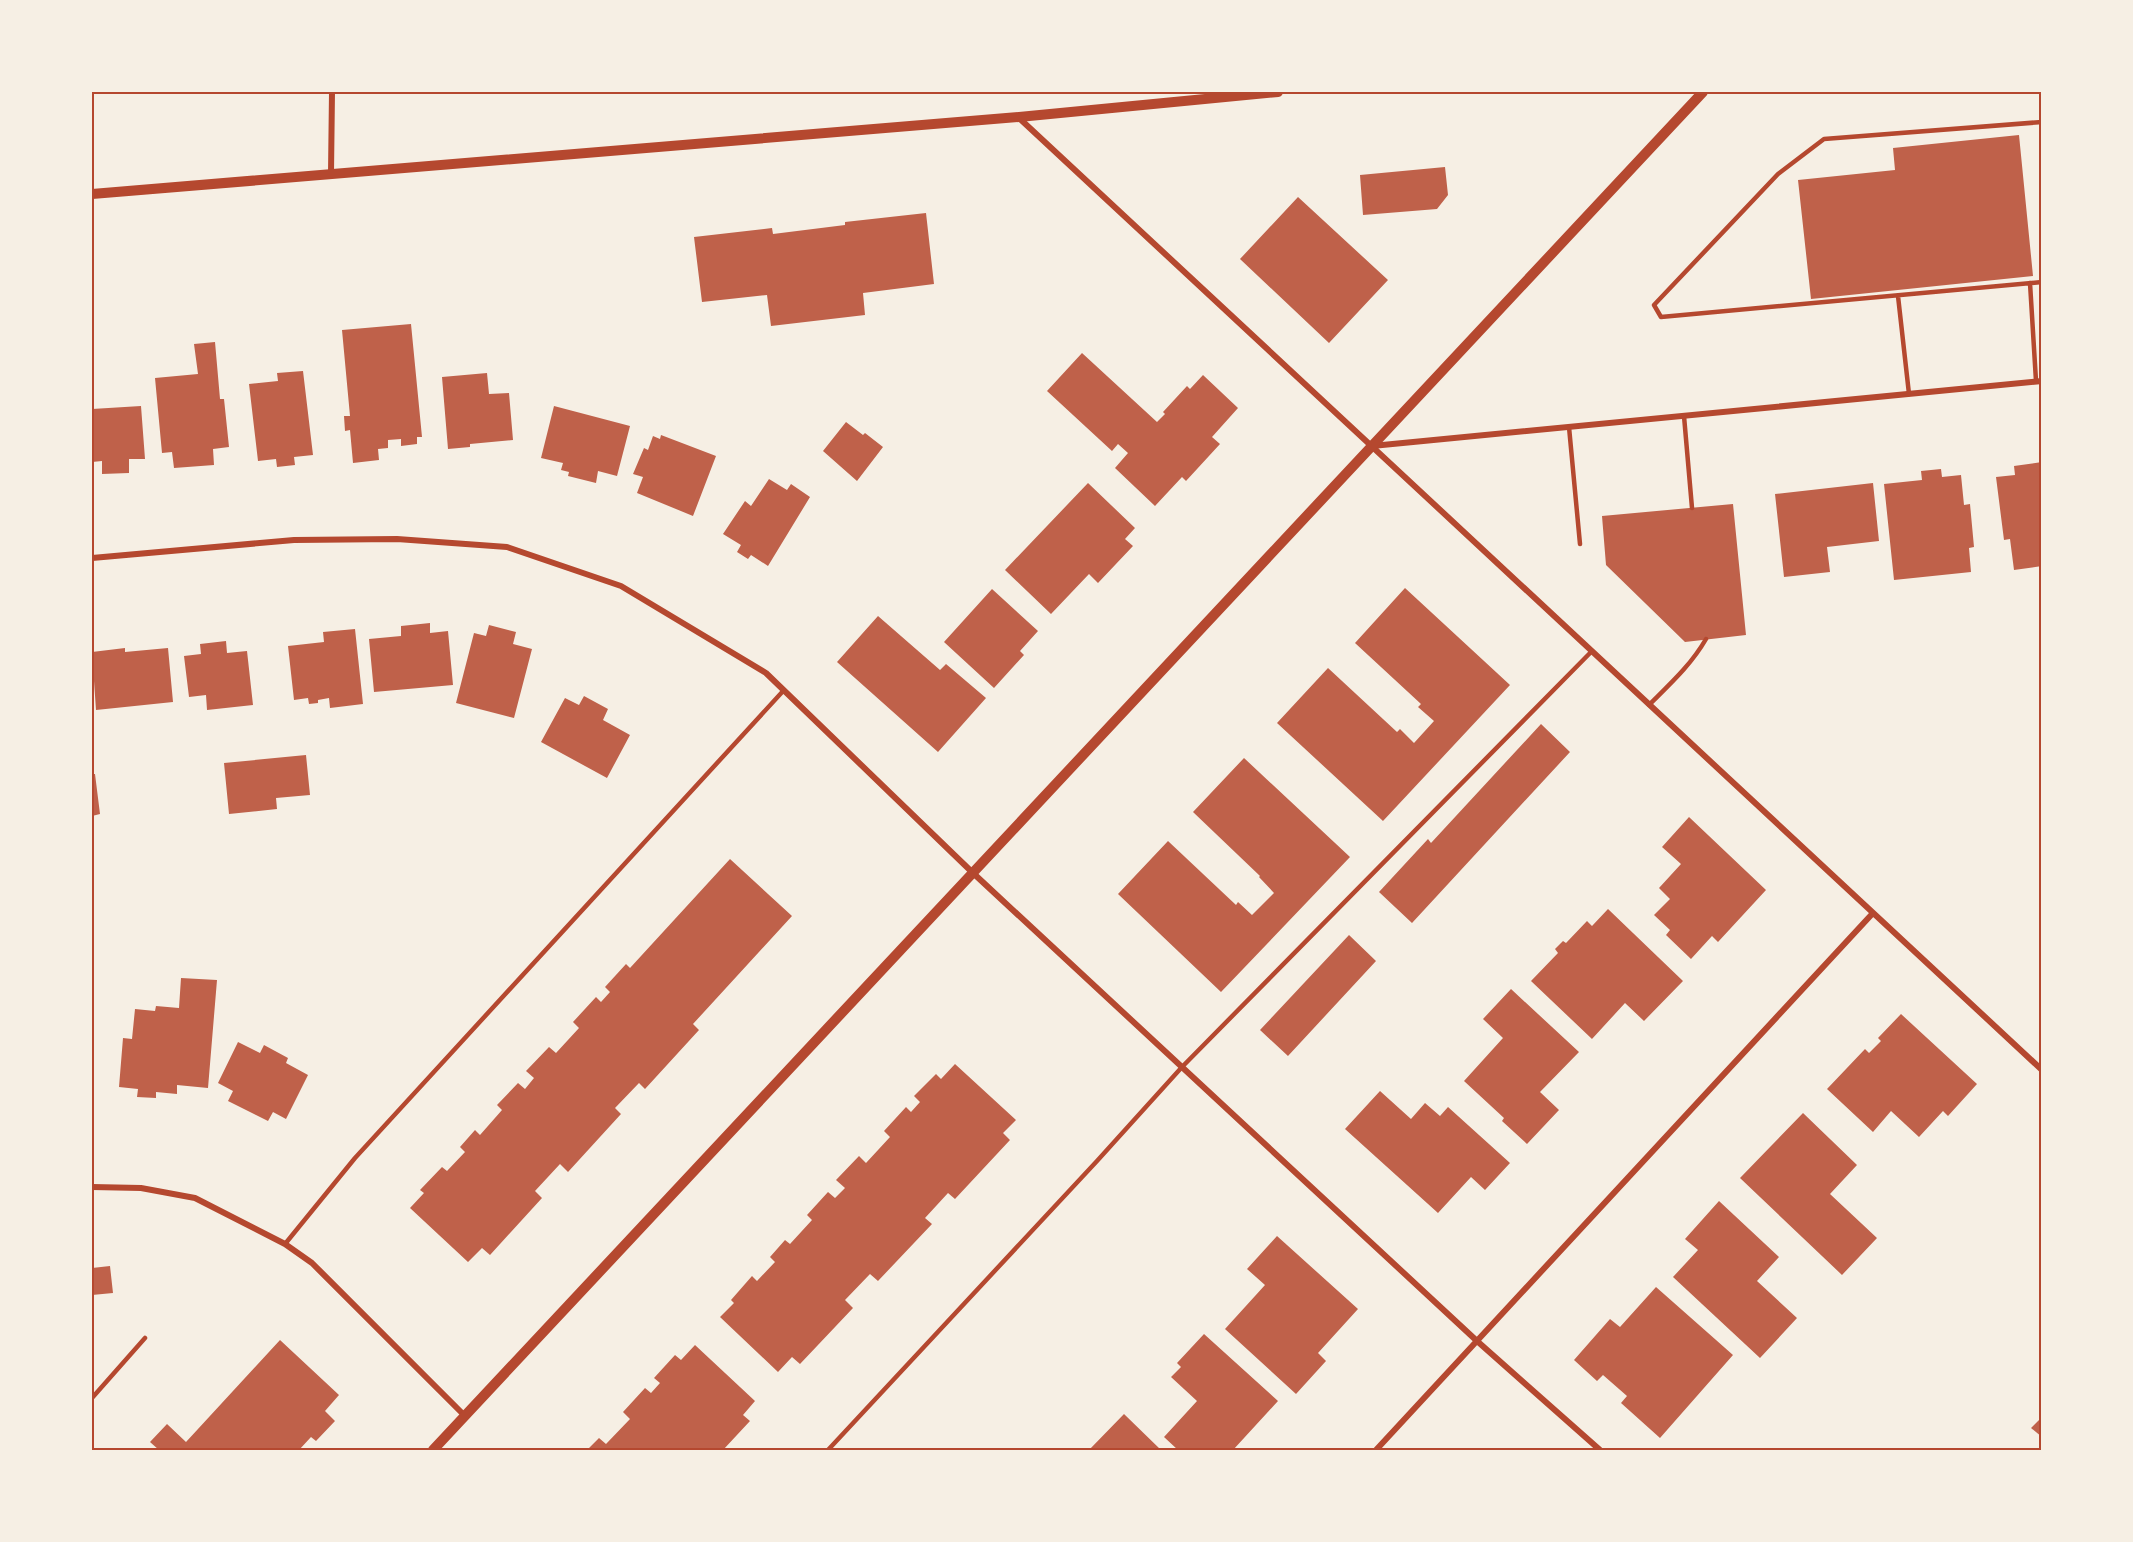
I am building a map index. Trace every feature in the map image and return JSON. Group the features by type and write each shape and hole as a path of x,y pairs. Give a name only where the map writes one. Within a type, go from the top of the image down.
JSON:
{"street":[{"path":"331,173 332,92"},
{"path":"92,194 1019,117 1278,92"},
{"path":"433,1450 1703,92"},
{"path":"1019,117 2042,1070"},
{"path":"1371,446 2039,381"},
{"path":"92,558 294,540 397,539 507,547 621,586 766,673 973,873 1477,1341 1600,1450"},
{"path":"1376,1450 1873,913"},
{"path":"92,1187 141,1188 195,1198 285,1244 312,1263 465,1416"}],"lane":[{"path":"2042,122 1824,139 1778,174 1654,305 1661,317 2042,282"},
{"path":"2030,283 2039,381"},
{"path":"1898,296 1909,394"},
{"path":"1684,416 1692,508"},
{"path":"1569,427 1580,544"},
{"path":"1649,705 1678,677 1706,639"},
{"path":"828,1450 1093,1166 1182,1067 1592,651"},
{"path":"285,1244 355,1158 784,690"},
{"path":"92,1398 145,1338"}],"building":[{"path":"2019,135 2033,276 1811,299 1798,180 1895,170 1893,148"},
{"path":"1445,167 1448,195 1437,209 1363,215 1360,175"},
{"path":"1298,197 1388,280 1329,343 1240,259"},
{"path":"926,213 934,284 863,293 865,315 771,326 767,295 702,302 694,237 772,228 773,234 845,225 845,222"},
{"path":"411,324 422,437 417,437 417,444 401,446 401,439 388,440 388,448 378,449 379,460 353,463 350,430 345,431 344,416 350,416 342,330"},
{"path":"215,342 220,399 224,399 229,447 213,449 214,465 174,468 172,452 162,453 155,378 198,374 194,344"},
{"path":"1082,353 1157,422 1187,386 1190,389 1203,375 1238,408 1212,437 1220,444 1186,481 1182,477 1155,506 1115,468 1128,453 1118,444 1112,451 1047,391"},
{"path":"303,371 313,455 294,457 295,465 277,467 276,459 258,461 249,384 278,381 277,373"},
{"path":"487,373 489,394 509,393 513,440 470,444 470,447 448,449 442,377"},
{"path":"141,406 145,459 129,459 129,473 102,474 102,461 92,462 92,409"},
{"path":"554,406 630,426 617,476 598,471 596,483 568,476 569,472 561,470 563,463 541,458"},
{"path":"846,422 883,447 857,481 823,451"},
{"path":"661,435 716,456 693,516 637,493 643,477 633,474 644,448 648,450 653,436 660,439"},
{"path":"2042,462 2042,566 2014,570 2010,539 2004,540 1996,477 2015,475 2014,466"},
{"path":"1941,469 1942,477 1961,475 1964,505 1970,504 1974,547 1969,548 1971,572 1894,580 1884,484 1922,480 1921,471"},
{"path":"769,479 787,490 791,484 810,497 768,566 751,555 748,559 737,552 741,545 723,534 745,501 751,506"},
{"path":"1088,483 1135,528 1125,539 1133,546 1098,583 1089,574 1051,614 1005,570"},
{"path":"1873,483 1879,541 1827,547 1830,572 1784,577 1775,494"},
{"path":"1733,504 1746,635 1685,642 1606,565 1602,516"},
{"path":"1405,588 1510,685 1383,821 1277,723 1328,668 1397,732 1400,729 1414,743 1434,721 1418,707 1421,704 1355,643"},
{"path":"992,589 1038,631 1020,651 1024,655 994,688 944,642"},
{"path":"878,616 940,670 946,664 986,698 938,752 837,662"},
{"path":"430,623 430,633 448,631 453,685 374,692 369,639 401,636 401,626"},
{"path":"489,625 516,632 513,644 532,649 514,718 456,703 474,633 486,636"},
{"path":"355,629 363,704 330,708 329,698 309,704 308,698 294,700 288,646 324,642 323,632"},
{"path":"226,641 227,653 247,651 253,705 207,710 206,695 189,697 184,656 201,654 200,644"},
{"path":"125,648 125,652 168,648 173,702 96,710 92,652"},
{"path":"584,696 608,709 603,720 630,735 607,778 541,742 565,698 579,705"},
{"path":"1541,724 1570,752 1412,923 1379,892 1428,839 1431,843"},
{"path":"306,755 310,795 276,798 277,809 229,814 224,763"},
{"path":"1244,758 1350,857 1221,992 1118,894 1168,841 1236,905 1238,902 1252,915 1274,893 1260,876 1193,812"},
{"path":"92,774 95,774 100,814 92,816"},
{"path":"1689,817 1766,890 1718,942 1712,936 1691,959 1666,935 1670,930 1654,915 1670,899 1659,888 1681,864 1662,847"},
{"path":"730,859 792,916 693,1024 699,1030 645,1089 639,1083 615,1108 621,1114 568,1172 560,1164 535,1191 542,1198 490,1255 482,1248 468,1262 410,1208 424,1193 420,1190 442,1167 447,1171 465,1152 460,1147 475,1130 480,1135 502,1110 497,1105 518,1083 525,1089 534,1078 526,1071 549,1047 556,1053 579,1028 573,1022 596,997 601,1002 610,992 605,987 626,964 630,968"},
{"path":"1608,909 1683,981 1644,1021 1625,1003 1592,1039 1531,981 1558,953 1555,949 1563,941 1566,943 1587,921 1592,926"},
{"path":"1349,935 1376,961 1288,1056 1260,1030"},
{"path":"181,978 217,980 208,1088 177,1085 177,1094 156,1092 156,1098 137,1097 138,1089 119,1087 123,1038 132,1039 135,1009 155,1011 156,1006 179,1008"},
{"path":"1511,989 1579,1052 1540,1092 1559,1110 1527,1144 1502,1121 1504,1118 1464,1081 1503,1038 1483,1019"},
{"path":"1901,1014 1977,1084 1948,1116 1943,1111 1919,1137 1891,1111 1873,1132 1827,1089 1865,1049 1869,1053 1881,1041 1878,1038"},
{"path":"238,1042 260,1053 264,1045 288,1058 286,1063 308,1075 286,1119 273,1112 268,1121 228,1101 233,1091 218,1083"},
{"path":"955,1064 1016,1120 1003,1133 1010,1140 955,1199 948,1193 925,1218 932,1224 878,1281 870,1274 845,1300 853,1308 800,1364 792,1357 778,1372 720,1317 734,1303 731,1300 752,1276 757,1281 775,1262 770,1257 785,1240 790,1244 812,1220 807,1215 828,1192 835,1198 845,1188 836,1180 859,1156 866,1163 890,1137 884,1131 906,1107 911,1112 920,1102 914,1096 936,1074 941,1079"},
{"path":"1380,1091 1411,1119 1425,1103 1440,1116 1448,1107 1510,1163 1485,1190 1471,1177 1438,1213 1345,1129"},
{"path":"1803,1113 1857,1165 1830,1194 1877,1238 1842,1275 1740,1178"},
{"path":"1719,1201 1779,1257 1757,1281 1797,1318 1760,1358 1673,1277 1698,1250 1685,1239"},
{"path":"1277,1236 1358,1309 1318,1353 1326,1361 1296,1394 1225,1329 1265,1285 1247,1269"},
{"path":"110,1266 113,1293 92,1295 92,1268"},
{"path":"1656,1287 1733,1355 1660,1438 1621,1403 1627,1396 1603,1375 1597,1381 1574,1360 1610,1319 1620,1327"},
{"path":"1204,1334 1278,1401 1233,1450 1178,1450 1164,1437 1197,1401 1171,1377 1181,1367 1177,1363"},
{"path":"280,1340 339,1395 325,1411 335,1421 316,1441 311,1437 299,1450 159,1450 150,1442 167,1424 186,1442"},
{"path":"695,1345 755,1401 743,1415 750,1421 723,1450 587,1450 599,1438 606,1444 630,1419 623,1412 645,1388 651,1393 660,1383 654,1378 675,1355 681,1360"},
{"path":"1124,1414 1161,1450 1089,1450"},
{"path":"2042,1417 2042,1437 2031,1428"}]}
